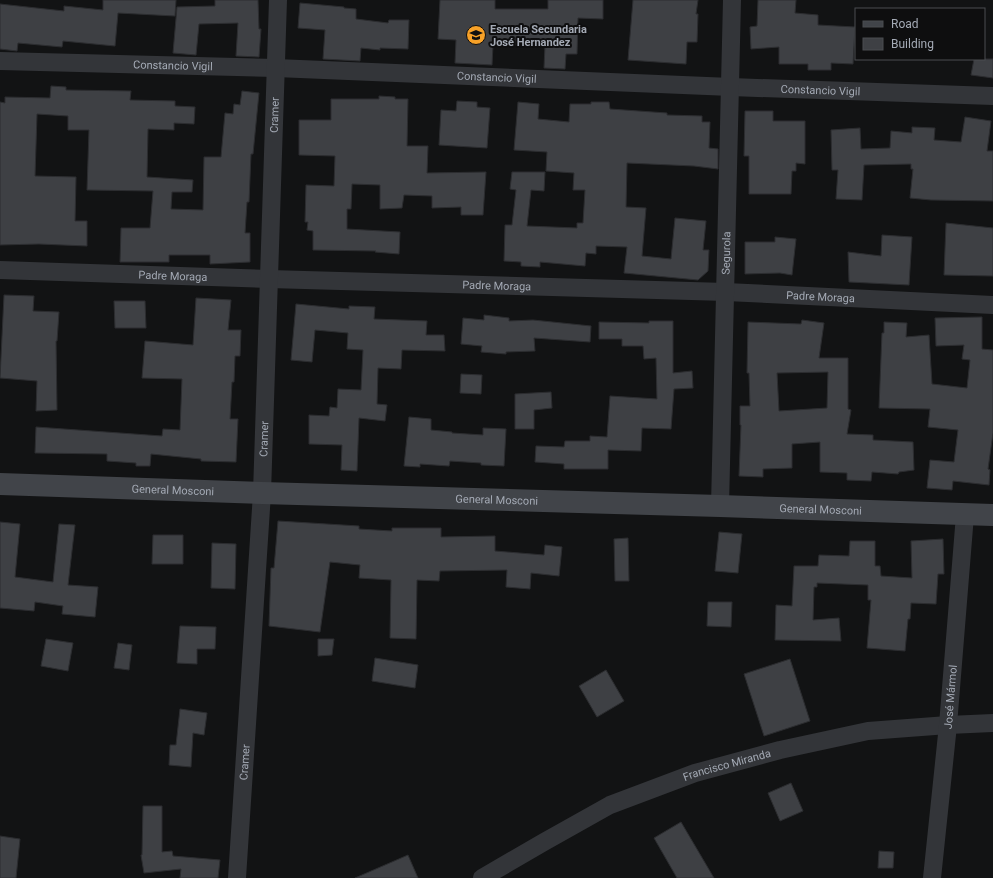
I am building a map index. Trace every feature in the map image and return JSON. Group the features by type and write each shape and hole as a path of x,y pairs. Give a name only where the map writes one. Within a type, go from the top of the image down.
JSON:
{"street":[{"name":"Cramer","path":"236,878 262,493 278,0"},
{"name":"Segurola","path":"720,506 732,0"},
{"name":"Constancio Vigil","path":"0,61 276,68 731,87 993,96"},
{"name":"Padre Moraga","path":"0,270 726,292 993,305"},
{"name":"General Mosconi","path":"0,484 993,515"},
{"name":"José Mármol","path":"932,878 948,725 965,515"},
{"name":"Francisco Miranda","path":"482,878 610,805 695,773 780,750 868,731 993,723"}],"building":[{"path":"103,0 176,0 175,16 118,13 115,46 63,41 62,47 18,43 17,51 0,49 0,4 64,11 64,6 103,10"},
{"path":"215,0 258,0 259,29 261,29 259,57 236,56 238,23 199,24 196,55 173,53 177,7 215,6"},
{"path":"440,0 495,0 495,9 548,9 548,0 603,0 603,19 578,18 577,54 566,54 565,69 544,68 545,45 493,45 492,65 455,63 456,40 438,39"},
{"path":"633,0 698,0 696,14 698,14 697,42 687,42 686,64 628,60"},
{"path":"758,0 796,0 795,13 818,15 818,25 855,27 853,64 831,63 831,70 808,70 808,64 779,64 779,47 751,49 750,27 757,26"},
{"path":"300,3 356,9 356,19 388,23 389,20 409,20 408,49 380,48 380,50 361,48 360,61 323,59 325,30 298,28"},
{"path":"993,59 993,78 971,75 974,60"},
{"path":"51,86 66,87 66,90 131,91 130,100 175,101 175,106 195,107 194,124 174,123 174,130 148,129 147,177 193,180 192,192 172,192 171,209 203,210 204,157 221,157 225,113 233,114 234,104 240,105 242,91 259,93 253,154 251,154 249,202 247,202 245,233 250,233 250,262 210,264 210,255 169,255 169,262 120,262 121,228 150,228 153,191 87,190 89,130 68,130 68,116 37,114 35,176 76,177 75,221 87,221 87,246 39,244 0,245 0,102 5,103 5,97 50,98"},
{"path":"379,96 395,97 395,99 408,99 407,146 428,146 427,173 486,172 483,215 461,215 461,207 432,208 432,196 404,195 402,208 380,209 380,185 352,184 351,209 347,209 347,229 400,232 399,254 375,252 376,251 313,250 313,231 307,230 308,222 305,222 306,185 334,186 335,156 299,155 299,120 331,120 331,99 379,99"},
{"path":"457,101 477,102 477,107 490,108 487,148 439,145 441,110 456,111"},
{"path":"518,102 539,104 538,119 569,122 570,104 609,102 610,109 667,113 667,115 702,116 702,122 710,122 709,148 718,149 718,169 694,166 627,163 626,207 646,208 642,256 671,259 675,218 706,221 703,250 709,250 708,271 698,280 624,273 627,247 596,246 596,254 586,253 585,266 540,262 540,267 521,266 521,262 504,261 505,225 512,225 516,190 510,189 512,172 545,172 544,191 531,190 527,226 577,228 577,223 583,223 585,190 573,190 574,173 546,171 547,152 514,150"},
{"path":"745,111 773,111 773,121 805,121 805,164 796,163 796,171 792,171 791,194 749,194 749,156 744,156"},
{"path":"965,117 991,121 987,151 993,151 993,201 931,200 910,198 913,169 911,169 911,164 864,165 862,200 836,199 838,170 832,170 831,130 860,128 861,149 890,148 891,131 912,133 912,127 935,128 934,140 961,142"},
{"path":"946,223 993,228 993,276 944,275"},
{"path":"882,235 912,237 909,285 849,282 848,252 881,256"},
{"path":"775,237 796,239 792,275 780,273 745,274 745,242 775,242"},
{"path":"4,295 34,296 33,311 59,312 56,341 57,410 36,411 37,381 0,378"},
{"path":"196,298 231,300 228,330 241,330 240,356 235,356 230,419 238,419 236,462 201,461 201,459 151,454 150,466 136,466 136,463 107,461 107,454 35,453 36,427 162,436 163,429 180,430 182,379 142,378 145,341 193,345"},
{"path":"114,301 145,301 146,328 115,328"},
{"path":"296,304 349,309 349,306 375,307 374,319 427,321 426,335 444,335 445,351 402,350 401,369 378,368 377,404 387,405 385,421 359,418 357,471 341,470 342,445 309,444 309,415 329,416 330,407 337,408 338,389 361,390 363,350 347,349 348,333 315,330 312,362 291,360"},
{"path":"484,315 509,318 509,321 533,320 591,326 590,342 534,338 535,351 506,352 506,354 481,352 482,346 461,344 463,318 484,320"},
{"path":"982,317 982,349 993,350 993,433 988,469 990,470 989,485 953,481 952,490 927,488 930,460 954,462 958,430 928,427 930,409 879,408 882,333 884,333 884,322 907,323 906,337 929,335 932,384 967,388 970,360 962,359 964,345 936,346 935,318"},
{"path":"802,320 824,323 819,358 848,358 848,409 851,410 847,434 873,435 873,440 913,442 914,470 899,472 898,474 872,472 871,481 847,480 847,473 820,472 820,442 792,444 792,468 763,469 763,477 739,476 741,425 740,406 750,406 749,373 747,373 748,322 801,324","holes":["828,372 827,408 779,411 777,373"]},
{"path":"649,321 673,321 673,373 692,371 693,388 674,389 671,429 642,428 641,451 608,450 608,469 564,469 564,464 535,462 536,446 564,447 565,441 590,441 590,436 607,437 610,396 657,399 656,358 644,359 643,346 622,346 622,339 599,339 599,322 649,323"},
{"path":"461,374 482,375 481,394 460,393"},
{"path":"551,392 552,408 534,410 534,429 515,429 515,394"},
{"path":"409,417 431,419 431,430 452,433 483,435 483,428 506,429 504,466 450,461 449,466 420,464 420,467 404,466"},
{"path":"278,521 359,526 359,529 392,531 392,528 441,528 441,537 495,536 495,551 544,555 545,545 562,547 559,576 531,573 530,589 506,587 507,570 440,571 439,581 417,580 416,639 390,638 391,580 359,578 360,565 330,562 320,632 269,626 271,568 274,568"},
{"path":"0,522 20,524 15,577 53,582 59,524 75,525 68,585 98,587 95,617 62,614 63,606 35,602 34,611 0,608"},
{"path":"719,532 742,534 738,573 715,571"},
{"path":"153,535 183,535 183,564 152,564"},
{"path":"628,538 629,581 615,581 614,539"},
{"path":"943,539 944,574 938,574 936,604 911,603 905,651 867,648 871,600 868,600 868,585 817,583 817,587 814,587 813,620 839,618 841,641 775,640 776,605 792,606 794,566 818,566 819,555 849,556 850,541 875,541 875,566 880,566 881,576 912,578 911,541"},
{"path":"212,543 236,544 235,589 211,588"},
{"path":"708,602 732,602 731,627 707,626"},
{"path":"180,626 216,627 215,649 197,649 197,664 177,663"},
{"path":"46,639 73,643 68,671 41,666"},
{"path":"318,639 334,639 332,655 318,656"},
{"path":"118,643 132,645 129,670 114,668"},
{"path":"375,658 418,665 415,688 372,681"},
{"path":"790,659 810,721 764,736 744,674"},
{"path":"606,670 624,701 597,717 579,686"},
{"path":"180,709 207,713 204,735 193,733 191,767 169,765 170,745 176,745"},
{"path":"791,783 803,811 780,821 768,793"},
{"path":"143,806 162,806 162,852 172,851 173,856 220,860 218,878 180,878 181,869 144,873 141,855"},
{"path":"681,822 714,878 677,878 654,838"},
{"path":"0,836 20,839 16,878 0,878"},
{"path":"879,851 894,852 893,868 878,868"},
{"path":"408,855 418,878 355,878"}],"place":[{"name":"Escuela Secundaria José Hernandez","path":"476,35"}]}
